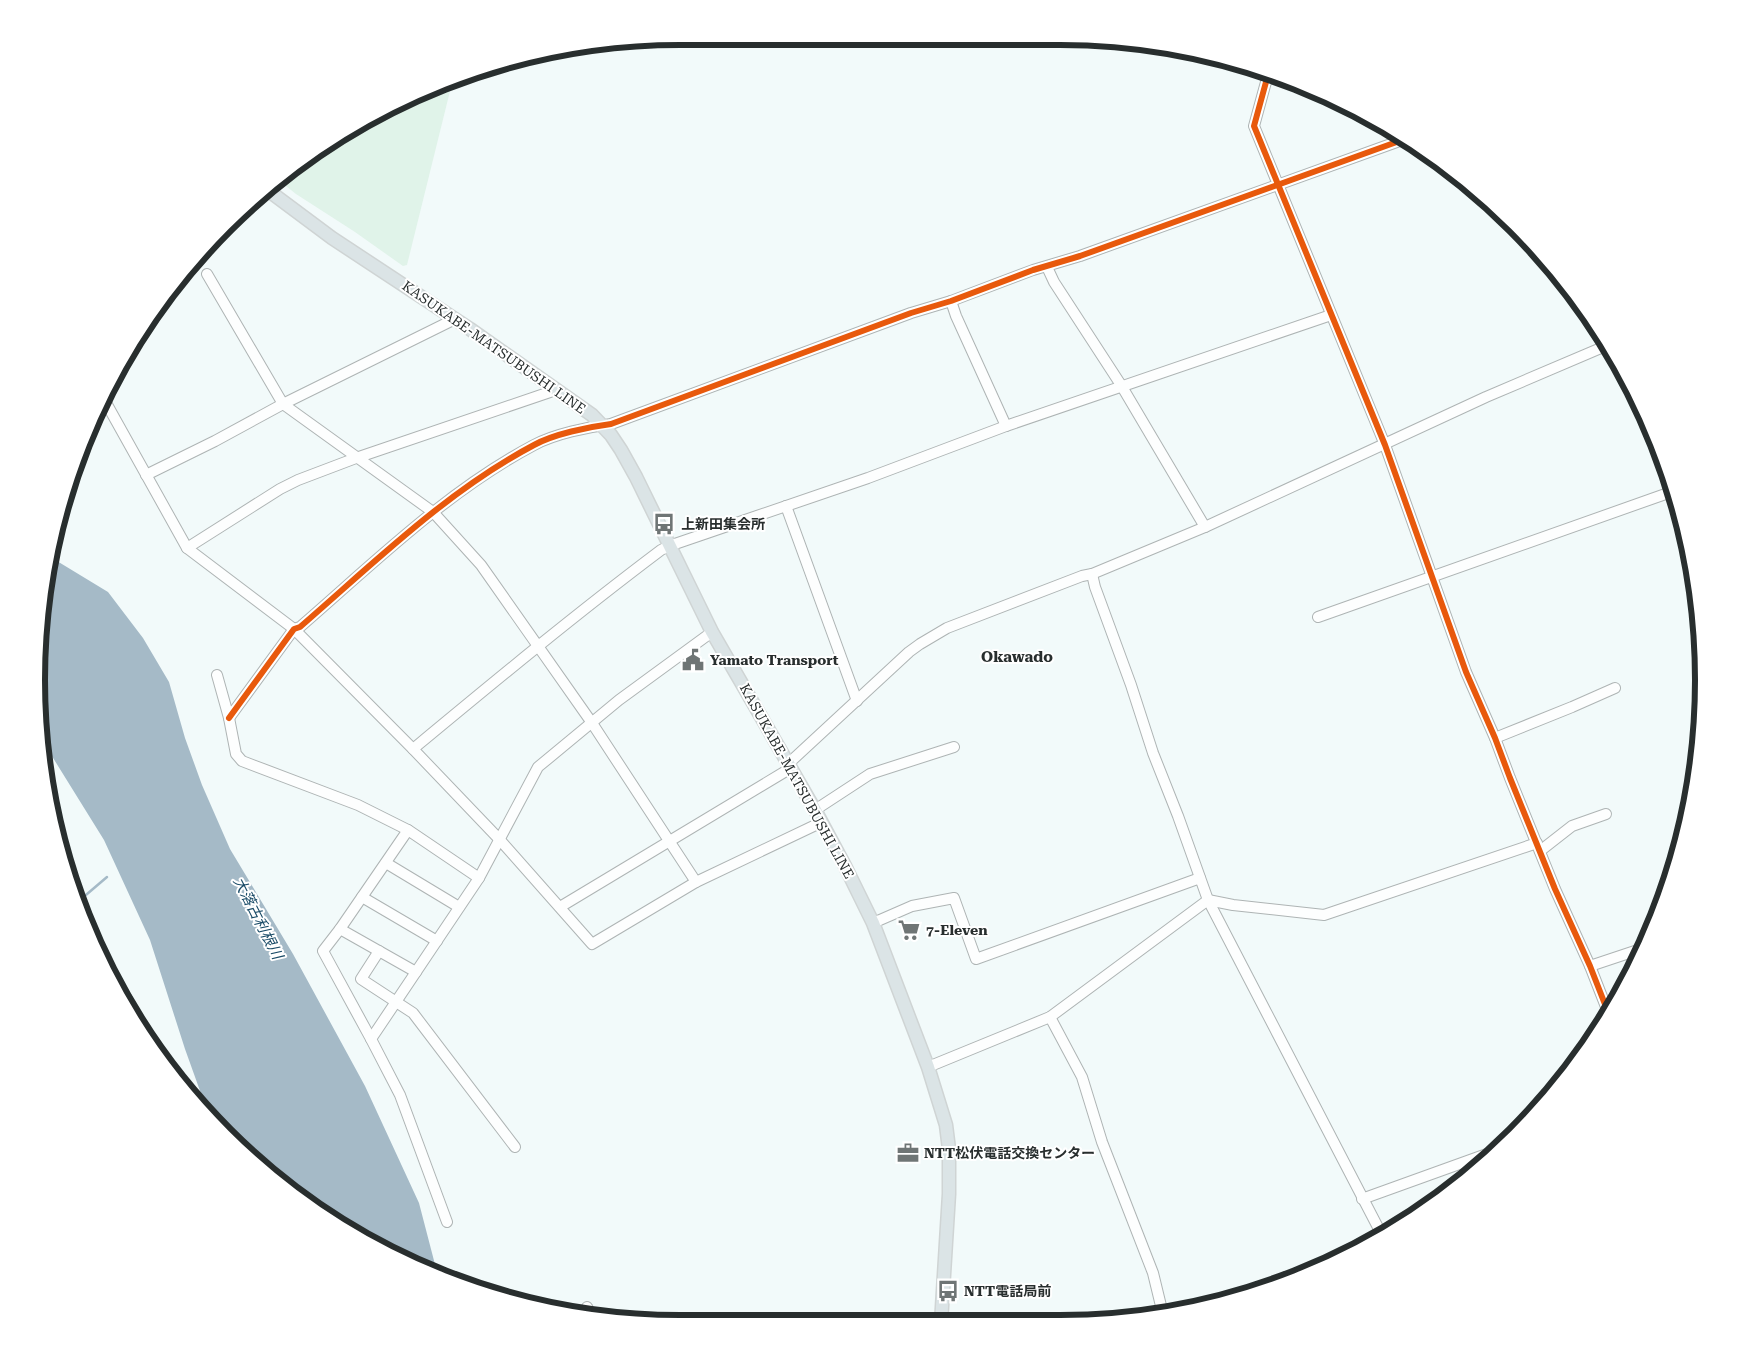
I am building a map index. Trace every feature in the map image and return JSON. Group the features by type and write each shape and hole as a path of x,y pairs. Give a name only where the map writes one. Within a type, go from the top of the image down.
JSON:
{"main road":[{"name":"KASUKABE-MATSUBUSHI LINE","path":"272,194 332,238 555,388 592,415 603,425 616,442 636,477 712,632 822,822 845,866 873,923 928,1067 946,1125 949,1149 949,1194 941,1315"}],"street":[{"path":"1267,80 1254,126 1384,445 1466,672 1605,1005"},
{"path":"229,718 294,629 300,627 433,512 474,481 535,444 560,435 619,421 911,313 951,301 1033,270 1048,267 1397,142"},
{"path":"1048,267 1054,282 1121,385 1204,527"},
{"path":"208,274 283,404 433,512 481,565 592,723 696,882"},
{"path":"951,301 960,326 1006,426"},
{"path":"413,749 607,590 669,546 868,478 1121,385 1331,315"},
{"path":"146,475 283,404 455,319"},
{"path":"560,907 790,766 909,652 947,628 1092,574 1204,527 1486,397 1601,348"},
{"path":"188,548 280,489 356,458 550,392 555,388"},
{"path":"107,405 188,548 294,629 500,840 592,944 696,882 822,822"},
{"path":"1318,617 1666,494"},
{"path":"786,506 856,701"},
{"path":"1092,574 1153,753 1208,900 1379,1229"},
{"path":"371,1039 479,878 538,767 619,700 712,632"},
{"path":"217,675 229,718 236,754 242,761 358,805 408,830 479,878"},
{"path":"1495,738 1572,708 1615,688"},
{"path":"815,810 870,774 954,747"},
{"path":"928,1067 1050,1016 1208,900 1233,905 1324,915 1538,847 1572,826 1606,814"},
{"path":"408,830 323,951 400,1094 447,1222"},
{"path":"386,862 459,907"},
{"path":"873,923 912,906 954,898 976,959 1200,878"},
{"path":"362,896 436,941"},
{"path":"340,928 416,972"},
{"path":"379,950 361,979 413,1013 514,1147"},
{"path":"1590,966 1634,951"},
{"path":"1050,1016 1082,1077 1102,1142 1153,1273 1161,1307"},
{"path":"1362,1198 1480,1157"}],"green space":[{"path":"451,88 407,265 403,266 284,184 327,152 399,110"}],"water":[{"name":"大落古利根川","path":"56,561 108,592 143,638 169,682 185,738 202,785 230,849 293,954 365,1086 419,1203 435,1266 399,1250 362,1230 293,1184 231,1129 203,1099 150,940 104,840 49,751 46,722 46,638"}],"waterway":[{"path":"84,897 107,877"}],"cycle path":[{"path":"1267,80 1254,126 1385,445 1466,672 1495,738 1555,889 1590,966 1605,1005"},
{"path":"229,718 294,629 300,627 412,529 471,484 502,463 542,441 571,432 611,424 911,313 951,301 1033,270 1080,256 1397,142"}],"place":[{"name":"上新田集会所","path":"664,524"},
{"name":"Yamato Transport","path":"693,660"},
{"name":"7-Eleven","path":"909,930"},
{"name":"NTT松伏電話交換センター","path":"908,1153"},
{"name":"NTT電話局前","path":"948,1291"}],"district":[{"name":"Okawado","path":"1017,657"}]}
